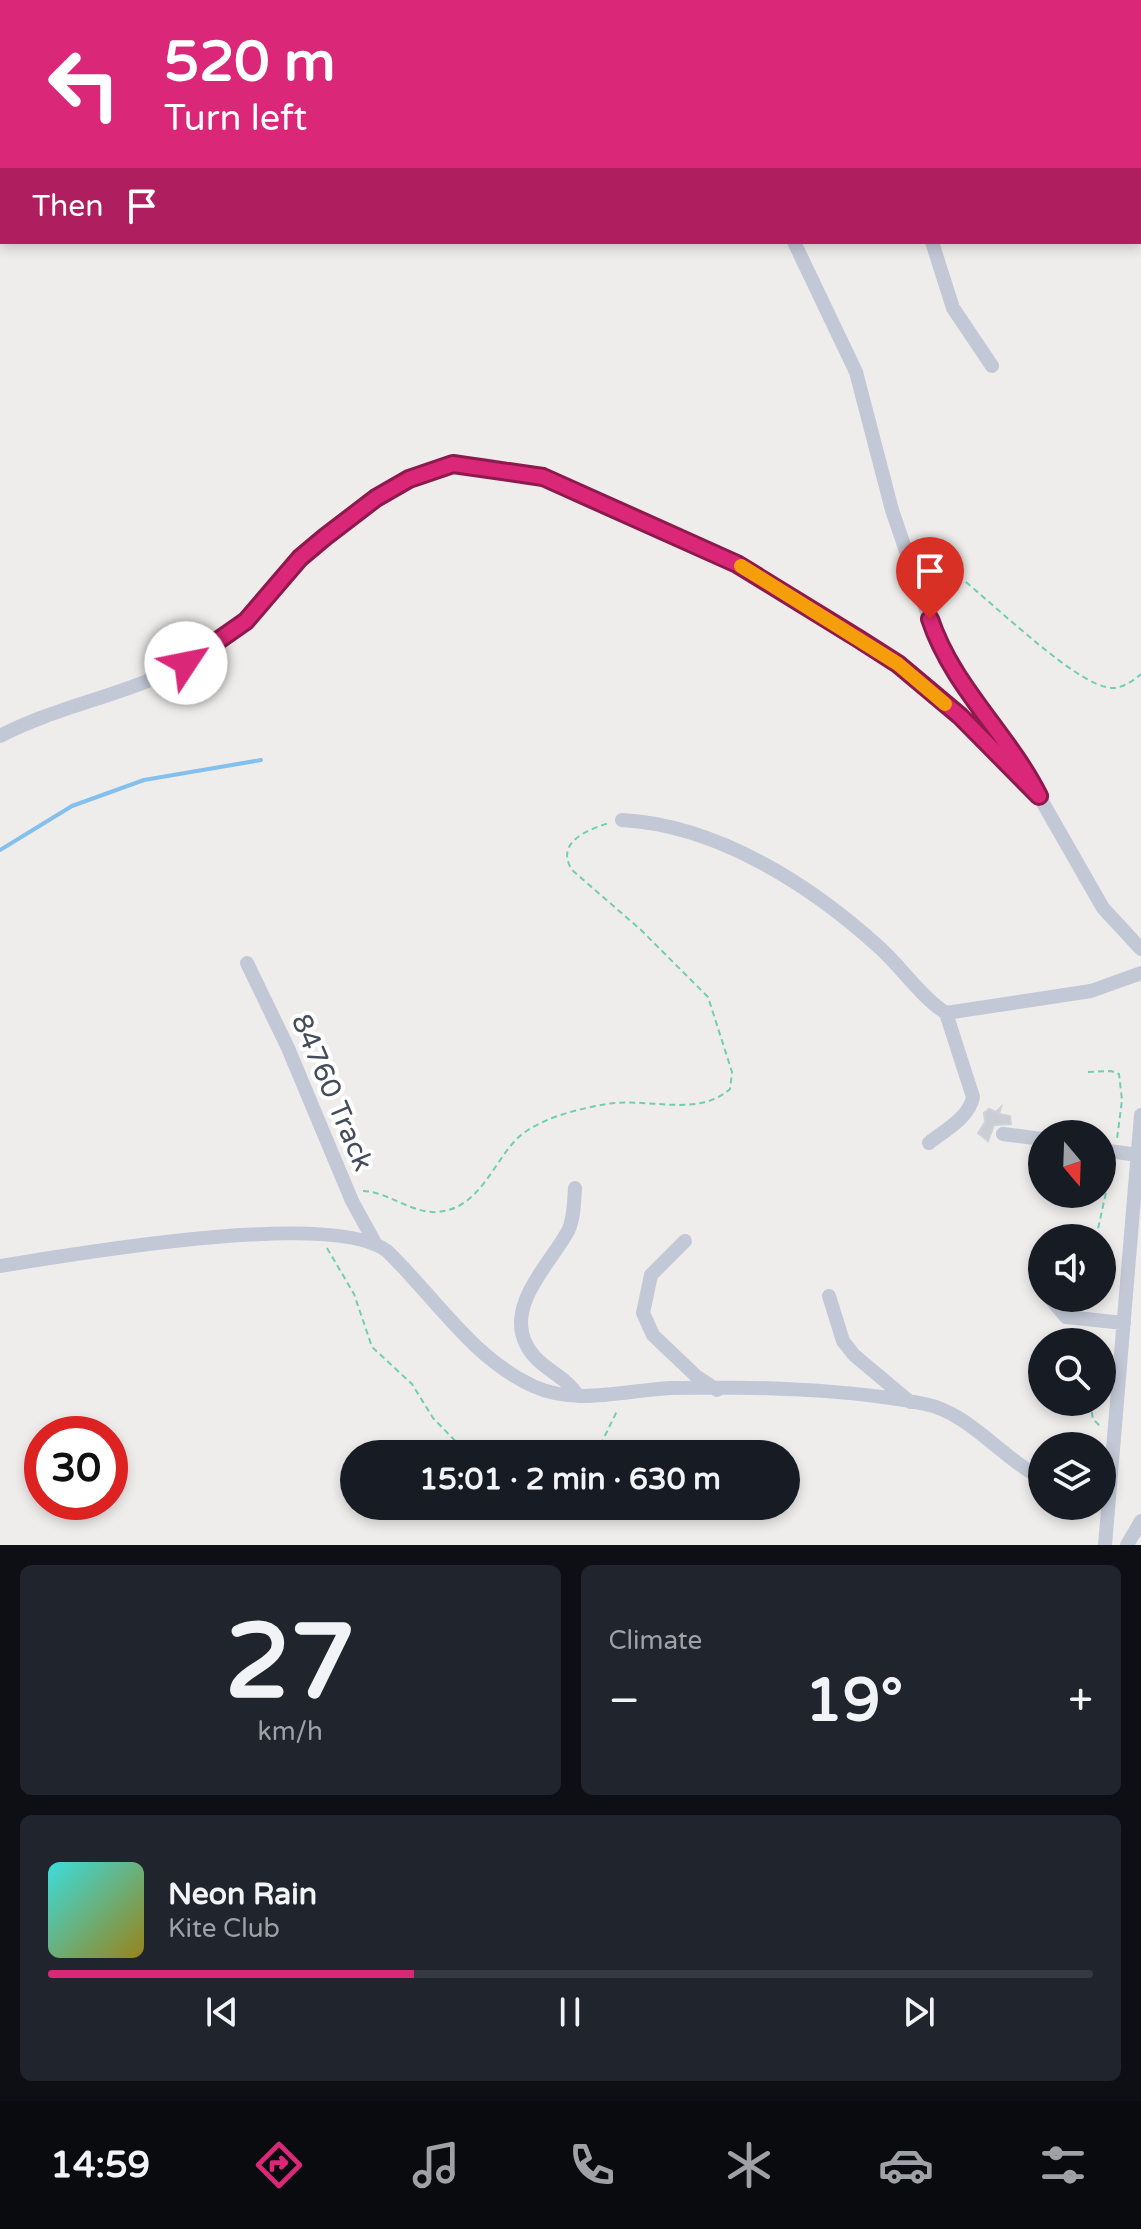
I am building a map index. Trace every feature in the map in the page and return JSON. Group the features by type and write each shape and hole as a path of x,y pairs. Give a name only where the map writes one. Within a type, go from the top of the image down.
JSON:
{"street":[{"path":"795,244 856,372 903,538 944,655 1020,760 1103,908 1141,949"},
{"path":"933,244 953,308 992,366"},
{"path":"0,736 38,718 172,671 246,621 300,558 376,498 432,469 453,464 477,465 543,477 737,564 898,664 960,716 1039,796"},
{"path":"622,820 656,822 704,837 789,881 865,934 946,1013 973,1097 971,1107 963,1116 929,1143"},
{"name":"84760 Track","path":"247,963 292,1057 352,1201 374,1241"},
{"path":"946,1013 1091,991 1141,973"},
{"path":"1114,1432 1141,1115"},
{"path":"1003,1134 1028,1137"},
{"path":"1116,1152 1138,1155"},
{"path":"575,1188 568,1231 535,1282 526,1303 522,1331 535,1358 571,1385 578,1396"},
{"path":"0,1266 259,1233 320,1232 374,1241 400,1264 475,1345 536,1387 578,1396 718,1390 826,1392 927,1404 957,1418 1028,1470"},
{"path":"685,1241 651,1275 643,1313 653,1335 696,1376 718,1390"},
{"path":"829,1296 843,1341 854,1355 911,1402"},
{"path":"1062,1312 1066,1317 1124,1323"},
{"path":"1105,1520 1105,1545"},
{"path":"1127,1545 1141,1521"}],"path":[{"path":"903,538 926,551 1042,646 1095,682 1113,688 1133,682 1141,674"},
{"path":"352,1201 355,1195 366,1190 427,1212 443,1212 459,1205 492,1177 518,1138 530,1129 582,1109 642,1100 699,1104 720,1098 730,1089 732,1072 708,997 641,930 572,870 565,859 565,850 574,839 595,827 622,820"},
{"path":"320,1232 354,1294 372,1347 412,1384 433,1418 454,1440"},
{"path":"603,1440 618,1409 613,1393"},
{"path":"1092,1416 1110,1432"}],"building":[{"path":"1001,1107 999,1114 1010,1116 1011,1124 994,1125 988,1141 978,1133 985,1122 984,1113 989,1109 996,1112"}],"waterway":[{"path":"0,850 72,806 144,780 261,760"}],"slow traffic":[{"path":"741,566 898,664 945,704"}],"route":[{"path":"186,663 246,621 300,558 376,498 409,479 453,464 510,470 543,477 737,564 859,639 898,664 960,716 1013,775 1039,796 1020,760 955,674 935,636 930,619"}]}
